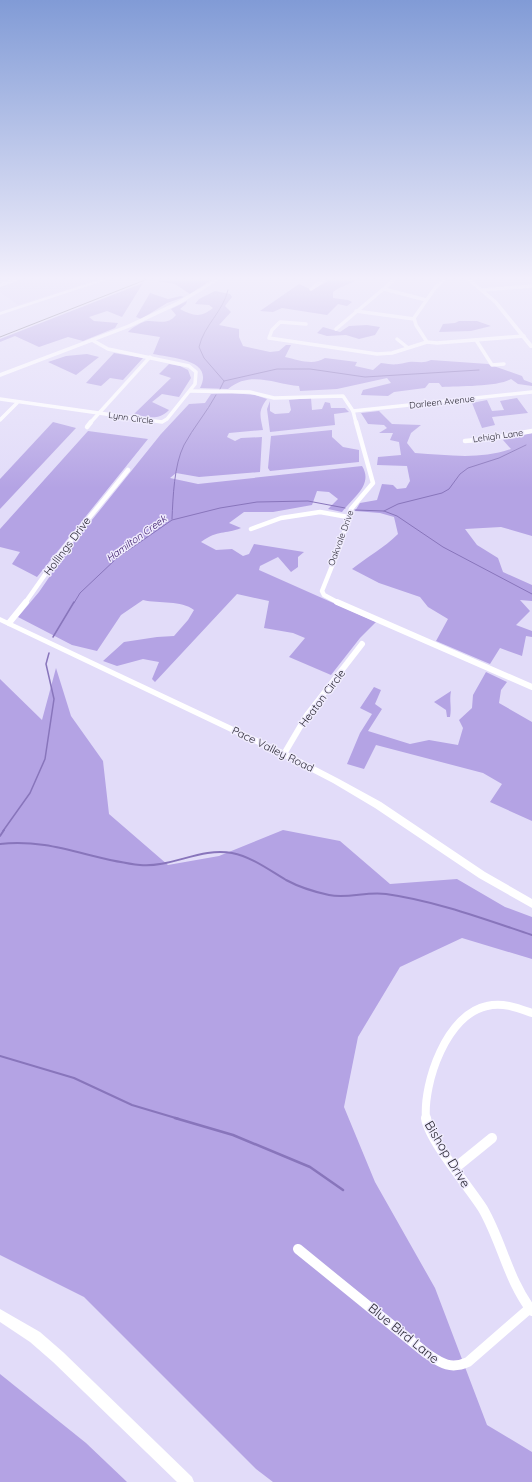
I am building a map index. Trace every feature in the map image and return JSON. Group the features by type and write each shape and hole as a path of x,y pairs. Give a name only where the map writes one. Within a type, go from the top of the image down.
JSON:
{"street":[{"path":"0,375 68,349"},
{"name":"Lynn Circle","path":"0,399 17,403 162,422 167,419 195,384 197,376 193,369 180,363 109,349"},
{"path":"344,349 376,354 392,353 402,349"},
{"path":"482,349 492,365 504,364"},
{"path":"87,427 150,358"},
{"name":"Oakvale Drive","path":"190,391 250,392 274,398 343,396 353,411 373,483 356,502 348,517 340,546 322,591 324,595 340,604 532,687"},
{"name":"Darleen Avenue","path":"353,411 532,392"},
{"path":"0,420 17,403"},
{"name":"Lehigh Lane","path":"465,441 488,439 532,431"},
{"name":"Hollings Drive","path":"9,623 30,597 62,551 128,470"},
{"path":"251,528 281,518 320,512 348,517"},
{"name":"Pace Valley Road","path":"0,619 284,754 359,794 482,875 532,904"},
{"name":"Heaton Circle","path":"284,754 307,715 362,644"},
{"name":"Bishop Drive","path":"531,1309 513,1278 487,1217 433,1134 427,1122 425,1113 426,1098 430,1080 449,1038 456,1026 468,1013 481,1007 495,1004 509,1005 532,1013"},
{"path":"455,1168 492,1138"},
{"name":"Blue Bird Lane","path":"298,1249 426,1353 447,1367 459,1367 468,1362 531,1309"},
{"path":"0,1316 35,1337 52,1352 187,1482"}],"shaded area":[{"path":"155,349 257,349 270,352 289,349 285,357 311,362 316,362 325,358 357,362 355,366 373,370 381,363 401,364 431,360 488,364 522,376 524,380 532,383 532,386 518,384 511,379 505,382 488,385 468,386 442,387 439,383 429,383 425,388 394,392 388,396 361,395 363,390 391,383 387,378 337,389 300,391 299,386 254,379 236,383 228,389 200,388 203,378 202,371 196,366 180,359 153,354"},
{"path":"114,353 143,358 123,380 110,378 101,386 86,383"},
{"path":"87,354 99,357 76,375 48,362 66,356"},
{"path":"169,364 180,366 188,370 191,378 179,397 162,394 152,402 169,410 161,416 153,417 134,414 171,378 159,374"},
{"path":"232,393 255,395 267,399 260,413 263,430 229,433 227,437 235,441 241,438 262,437 260,472 199,477 176,473 170,478 198,484 362,466 365,473 364,485 342,512 328,509 338,499 329,492 317,491 312,505 273,512 244,512 229,523 241,528 212,535 201,542 216,550 232,549 243,556 249,554 254,544 304,552 298,557 298,567 291,572 278,557 260,566 259,570 376,622 360,638 331,675 289,657 305,638 293,633 264,628 269,601 237,594 155,682 152,679 159,662 143,659 117,666 103,661 124,642 174,636 188,620 194,610 189,607 177,603 143,600 121,615 97,651 72,645 18,617 39,592 70,547 161,434 189,404 205,403 211,394"},
{"path":"311,398 312,410 322,409 325,402 330,403 331,408 345,408 349,412 334,414 335,425 270,432 267,409 270,401 270,411 275,414 289,413 291,410 289,400"},
{"path":"517,398 528,413 492,417 495,425 482,428 472,403 487,400 492,411 504,410 500,401"},
{"path":"379,411 392,424 421,425 411,433 407,443 415,453 451,456 487,455 511,449 503,440 505,438 532,433 532,536 501,527 465,529 477,545 498,558 503,572 532,585 532,601 520,600 530,611 516,625 532,631 532,637 526,636 522,656 500,648 490,664 436,641 448,619 428,607 420,597 379,583 352,569 387,544 398,534 394,517 380,513 355,511 360,503 377,500 382,484 393,485 397,489 406,488 410,481 407,466 377,465 378,457 401,455 399,442 390,440 393,433 379,433 387,428 384,425 368,424 361,413"},
{"path":"53,422 76,428 0,509 0,479"},
{"path":"332,430 332,437 343,447 359,450 359,462 270,471 268,468 271,436"},
{"path":"88,431 148,439 37,577 12,564 20,552 0,547 0,529"},
{"path":"56,668 71,716 103,761 109,814 168,865 219,856 283,830 340,841 390,884 457,879 505,907 532,917 532,959 462,938 400,967 358,1037 344,1107 375,1182 435,1288 487,1425 532,1452 532,1482 273,1482 256,1469 84,1297 0,1255 0,679 42,720"},
{"path":"486,672 507,682 501,690 499,703 532,722 532,821 490,802 502,784 483,773 376,745 364,769 347,764 360,733 372,714 360,708 374,687 381,690 375,704 382,709 368,731 410,744 429,740 458,745 463,728 459,720 472,708 473,695"},
{"path":"451,691 450,717 447,717 446,710 434,702"},
{"path":"0,1374 86,1443 127,1482 0,1482"}],"waterway":[{"path":"200,349 204,358 224,381"},
{"name":"Hamilton Creek","path":"224,381 277,369 310,369 365,377 479,370"},
{"name":"Hamilton Creek","path":"220,389 224,381"},
{"name":"Hamilton Creek","path":"172,519 175,481 181,453 184,445 216,395"},
{"path":"384,511 398,504 442,493 449,489 460,474 468,468 499,458 526,445"},
{"path":"74,603 80,593 117,558 172,520 220,508 257,502 308,501 345,508"},
{"path":"355,510 384,511"},
{"path":"384,511 397,516 443,547 532,594"},
{"name":"Hamilton Creek","path":"53,637 74,602"},
{"name":"Hamilton Creek","path":"3,831 30,793 45,759 54,699 46,664 49,653"},
{"name":"Hamilton Creek","path":"0,836 4,830"},
{"path":"0,844 36,844 140,865 163,864 209,853 232,853 267,868 291,883 318,892 336,896 379,893 405,897 460,911 532,935"},
{"path":"0,1056 74,1078 132,1105 179,1119"},
{"path":"175,1118 233,1135 310,1167 343,1190"}]}
